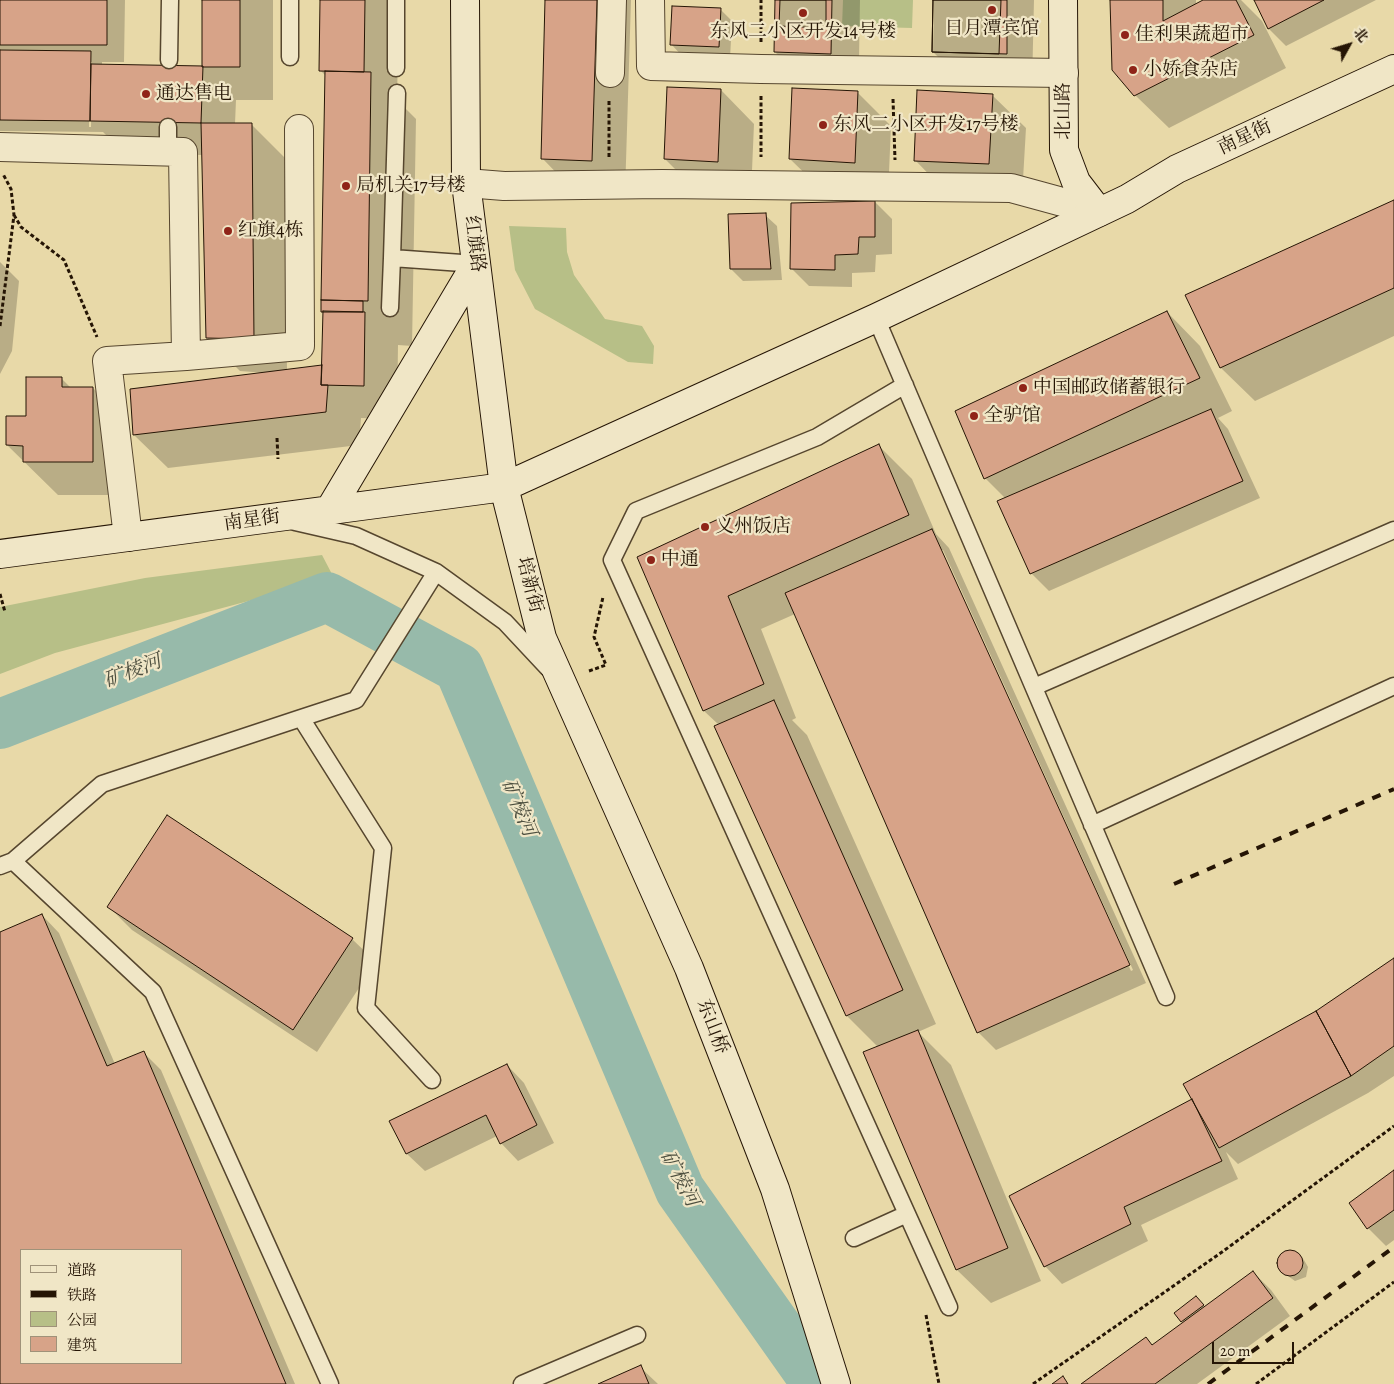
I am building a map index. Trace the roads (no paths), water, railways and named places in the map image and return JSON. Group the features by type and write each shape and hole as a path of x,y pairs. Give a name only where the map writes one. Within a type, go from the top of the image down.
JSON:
{"street":[{"name":"红旗路","path":"465,0 466,183 504,487"},
{"path":"610,73 612,0"},
{"path":"650,0 651,66 1064,73"},
{"name":"北山路","path":"1063,0 1064,150 1076,182 1099,212"},
{"name":"南星街","path":"0,554 504,487 876,318 1127,199 1177,169 1394,69"},
{"path":"128,537 107,361 300,346 299,129"},
{"path":"0,159 168,139 182,152 186,356"},
{"path":"466,183 504,186 1011,188 1099,212"},
{"path":"329,511 476,264"},
{"name":"培新街","path":"504,487 542,638 560,680"},
{"name":"东山桥","path":"560,680 689,968 774,1189 836,1384"}],"lane":[{"path":"169,60 170,0"},
{"path":"290,0 290,57"},
{"path":"396,0 396,68"},
{"path":"390,308 397,93"},
{"path":"392,258 476,264"},
{"path":"876,318 1166,997"},
{"path":"905,385 817,437 636,511 612,560 949,1307"},
{"path":"274,518 356,536 436,572 505,622 560,680"},
{"path":"1034,687 1394,530"},
{"path":"330,1384 153,992 6,863 102,784 356,700 436,572"},
{"path":"1092,825 1394,686"},
{"path":"301,718 383,848 366,1008 432,1080"},
{"path":"854,1238 907,1214"},
{"path":"522,1384 637,1335"}],"waterway":[{"name":"矿棱河","path":"0,724 327,597 459,668 680,1190 817,1384"}],"railway":[{"path":"1174,884 1394,789"},
{"path":"1208,1384 1394,1247"}],"place":[{"name":"日月潭宾馆","path":"992,10"},
{"name":"东风二小区开发14号楼","path":"803,13"},
{"name":"佳利果蔬超市","path":"1125,35"},
{"name":"小娇食杂店","path":"1133,70"},
{"name":"通达售电","path":"146,94"},
{"name":"东风二小区开发17号楼","path":"823,125"},
{"name":"局机关17号楼","path":"346,186"},
{"name":"红旗4栋","path":"228,231"},
{"name":"中国邮政储蓄银行","path":"1023,388"},
{"name":"全驴馆","path":"974,416"},
{"name":"义州饭店","path":"705,527"},
{"name":"中通","path":"651,560"}]}
